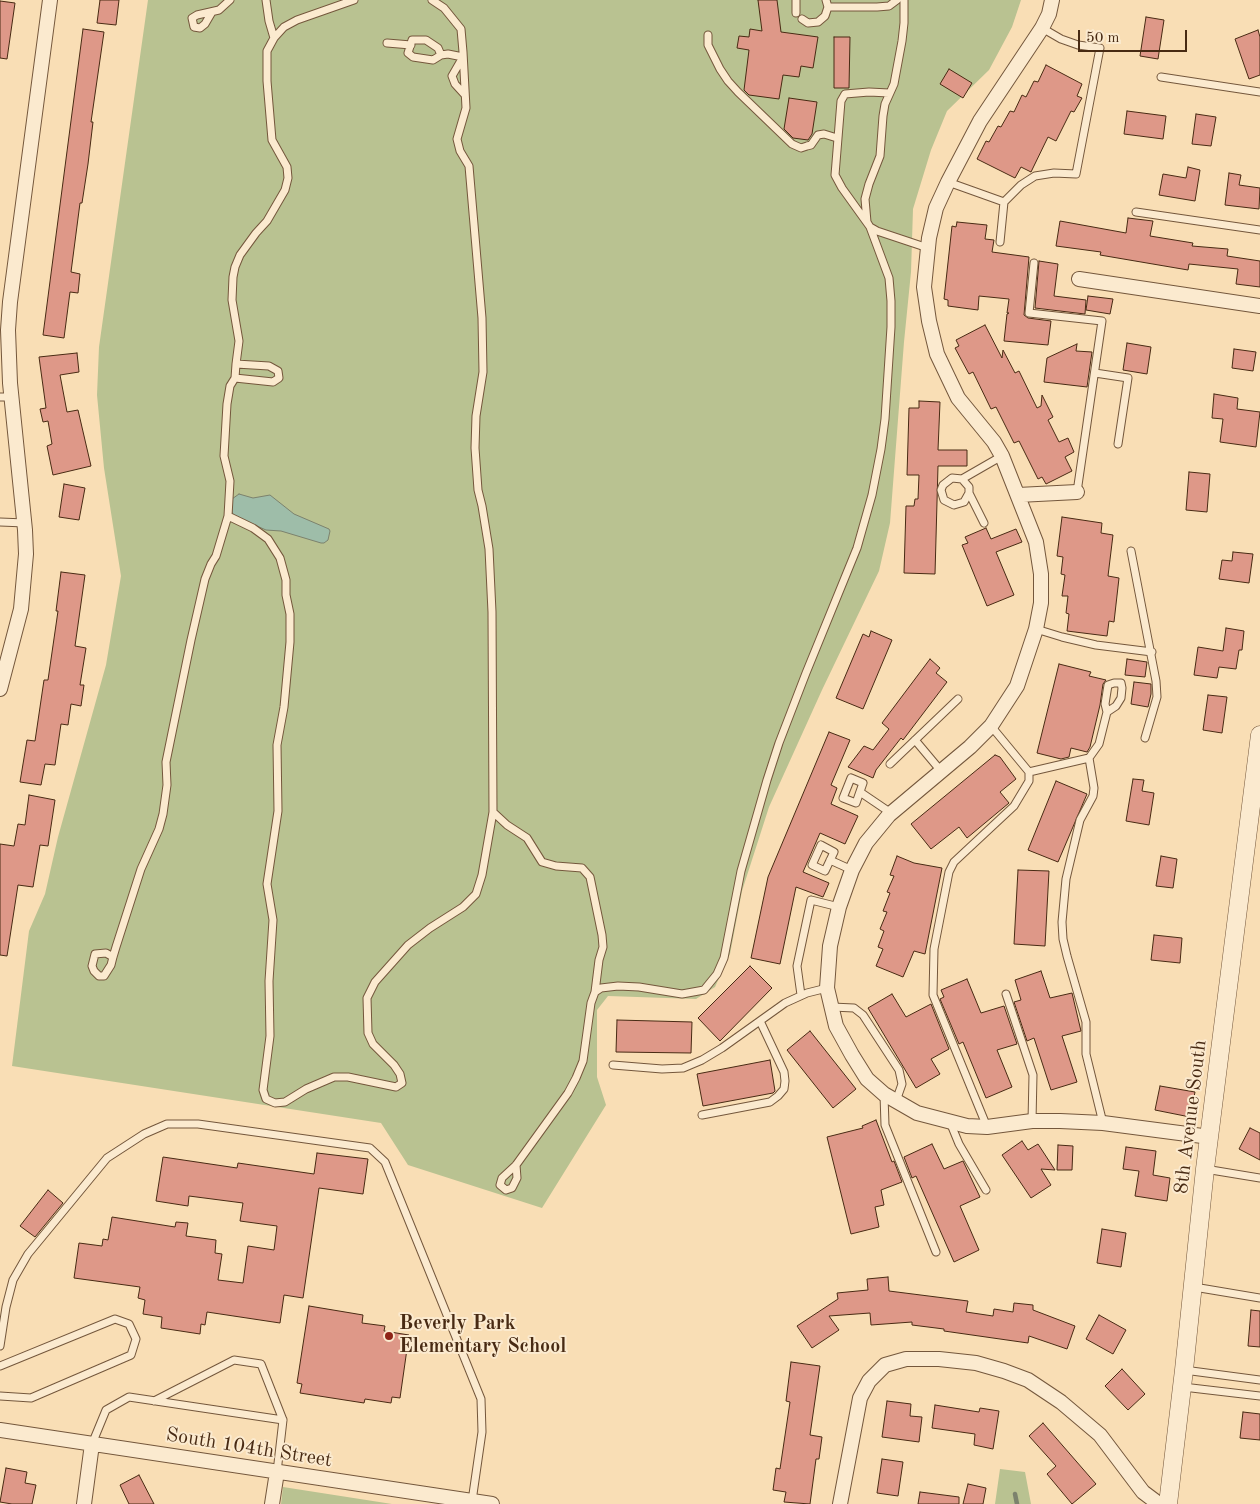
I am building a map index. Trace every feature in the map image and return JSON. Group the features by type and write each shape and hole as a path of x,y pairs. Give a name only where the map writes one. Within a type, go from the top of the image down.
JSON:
{"street":[{"path":"0,689 20,609 26,554 25,523 6,397 11,294 50,0"},
{"path":"1052,0 1049,14 1042,28 980,121 936,208 928,248 924,287 929,321 937,354 958,398 994,442 1002,456 1036,542 1041,574 1041,603 1036,629 1017,686 991,726 891,813 866,843 852,870 839,907 830,946 827,988 836,1026 867,1079 884,1094 917,1113 967,1126 986,1127 1032,1121 1103,1123 1210,1137"},
{"path":"1079,279 1260,306"},
{"path":"1018,495 1077,492"},
{"name":"8th Avenue South","path":"1168,1504 1205,1169 1260,735"},
{"path":"840,1504 860,1398 869,1381 886,1365 906,1359 939,1359 976,1363 1028,1380 1061,1402 1100,1435 1143,1492 1159,1504"},
{"name":"South 104th Street","path":"0,1430 492,1504"},
{"path":"84,1504 92,1444"},
{"path":"272,1504 277,1472"}],"lane":[{"path":"212,12 219,10 230,0"},
{"path":"266,0 274,38"},
{"path":"113,957 141,868 159,829 163,814 167,785 166,762 191,640 205,580 216,556 228,516 230,481 224,456 225,426 230,386 235,378 239,341 232,300 235,266 240,255 267,221 285,190 288,178 288,167 272,140 266,81 267,51 274,38 284,27 354,0"},
{"path":"228,516 253,528 268,539 280,558 286,580 286,595 290,614 290,642 284,707 277,745 278,810 267,884 273,920 269,981 270,1036 262,1090 266,1099 276,1103 285,1102 306,1089 334,1077 348,1077 396,1087 402,1083 400,1074 394,1065 373,1044 368,1033 367,998 375,982 408,945 463,907 476,894 482,875 493,812 489,550 478,490 476,455 476,416 483,372 482,318 469,166 460,151 457,139 466,108 461,29 444,8 432,0"},
{"path":"796,0 796,13"},
{"path":"802,19 808,23 818,22 825,16 827,3 877,7 889,6 897,0"},
{"path":"595,992 601,988 618,986 682,994 704,990 717,974 724,958 741,872 779,743 857,548 865,523 876,476 885,419 892,301 889,278 867,222 865,199 880,156 883,116 897,73 904,22 904,0"},
{"path":"1000,242 1004,202 1021,185 1035,176 1054,173 1076,174 1100,48 1078,45 1061,39 1042,28"},
{"path":"708,35 708,45 728,80 792,144 801,148 812,144 818,135 824,134 837,138"},
{"path":"441,55 438,48 426,40 412,40 408,53 413,57 433,60 441,55 448,54 463,57"},
{"path":"387,43 411,46"},
{"path":"463,57 452,76 455,84 465,96"},
{"path":"1161,77 1260,92"},
{"path":"889,93 844,94 837,138 834,175 870,228 928,248"},
{"path":"948,182 1004,202"},
{"path":"1136,212 1260,230"},
{"path":"1034,262 1029,313 1102,321 1077,492"},
{"path":"235,378 273,382 279,378 278,371 269,366 236,364"},
{"path":"1094,373 1128,378 1118,444"},
{"path":"962,479 1002,456"},
{"path":"969,493 968,498 959,505 948,504 942,495 943,484 952,478 962,479 967,483 969,493 984,523"},
{"path":"0,522 25,523"},
{"path":"1131,550 1152,652 1157,697 1145,738"},
{"path":"1036,629 1096,645 1152,652"},
{"path":"890,764 958,699"},
{"path":"1029,772 1089,758 1099,744 1107,712"},
{"path":"986,1127 933,995 934,949 949,872 954,862 1014,806 1029,781 1029,772 991,726"},
{"path":"915,740 941,771"},
{"path":"1089,758 1094,788 1093,796 1080,820 1066,879 1062,922 1067,956 1086,1022 1086,1054 1103,1123"},
{"path":"860,792 891,813"},
{"path":"493,812 507,825 527,838 542,862 556,866 582,868 590,877 603,947 598,960 595,992 591,1003 583,1061 568,1093 516,1165"},
{"path":"830,860 852,870"},
{"path":"801,996 797,966 811,900 839,907"},
{"path":"613,1065 662,1069 683,1068 702,1060 785,1002 827,988"},
{"path":"1006,994 1033,1075 1032,1121"},
{"path":"832,1007 854,1008 863,1016 899,1070 902,1084 896,1101"},
{"path":"702,1115 770,1102 784,1089 784,1072 760,1020"},
{"path":"884,1094 885,1125 936,1252"},
{"path":"950,1122 959,1144 986,1190"},
{"path":"0,1346 6,1307 13,1280 28,1254 107,1158 144,1134 167,1124 198,1124 370,1148 385,1162 481,1399 482,1432 472,1501"},
{"path":"1205,1169 1260,1178"},
{"path":"1193,1287 1260,1298"},
{"path":"0,1366 115,1319 129,1324 136,1339 131,1355 31,1398 0,1396"},
{"path":"153,1401 234,1360 261,1364 283,1420 277,1472"},
{"path":"1183,1379 1260,1380"},
{"path":"1183,1379 1260,1396"},
{"path":"92,1444 106,1410 128,1397 283,1420"}],"shaded area":[{"path":"148,0 1021,0 1012,27 989,70 947,111 931,150 913,209 911,272 890,523 879,571 769,807 742,891 730,954 715,987 696,999 608,996 597,1010 597,1077 606,1105 542,1208 408,1165 381,1123 12,1066 29,931 45,894 58,837 106,665 121,576 104,468 97,395 99,347"},
{"path":"239,494 253,498 270,495 294,514 329,529 328,540 321,543 281,531 266,530 234,516 231,503 232,499"},
{"path":"1000,1469 1025,1472 1031,1504 995,1504"},
{"path":"283,1487 392,1504 281,1504"}],"building":[{"path":"100,0 119,0 116,25 97,23"},
{"path":"758,0 777,0 781,32 818,37 813,68 801,66 799,77 783,75 779,99 749,95 744,90 749,50 737,48 739,36 749,37 750,29 762,31"},
{"path":"0,1 15,3 7,59 0,58"},
{"path":"1146,17 1164,20 1158,59 1140,56"},
{"path":"83,29 104,32 91,122 93,122 88,164 82,203 80,203 71,272 80,274 78,293 70,292 64,338 43,335"},
{"path":"1258,30 1260,37 1260,75 1249,79 1235,39"},
{"path":"834,37 850,37 849,88 834,88"},
{"path":"1046,65 1082,84 1077,96 1082,98 1074,112 1071,111 1056,141 1048,137 1031,172 1021,167 1015,178 977,159 986,141 989,142 998,126 1001,127 1010,111 1014,112 1022,95 1026,97 1034,81 1038,82"},
{"path":"949,69 972,83 963,98 940,84"},
{"path":"789,98 817,102 812,134 808,140 793,138 784,129"},
{"path":"1127,111 1166,116 1163,139 1124,134"},
{"path":"1196,114 1216,117 1211,146 1192,144"},
{"path":"1188,167 1200,170 1195,201 1159,195 1163,174 1186,178"},
{"path":"1229,173 1241,175 1239,185 1260,188 1259,209 1225,205"},
{"path":"1128,218 1153,221 1150,236 1193,243 1192,246 1228,249 1227,256 1260,261 1260,287 1236,284 1238,269 1189,264 1188,270 1100,255 1101,252 1056,246 1060,221 1126,233"},
{"path":"957,222 987,225 985,239 994,240 992,252 1029,257 1024,315 1028,318 1051,321 1048,345 1004,341 1007,314 1009,313 1007,313 1009,299 979,296 978,310 948,306 948,300 944,299 952,226 956,227"},
{"path":"1039,261 1058,264 1054,296 1086,300 1085,314 1035,308"},
{"path":"1088,296 1113,299 1110,314 1086,310"},
{"path":"985,325 1002,358 1003,350 1015,373 1019,371 1037,408 1041,406 1042,395 1053,417 1048,420 1059,442 1068,438 1074,452 1065,457 1072,471 1046,484 1042,477 1038,479 1019,441 1014,443 996,407 991,409 973,372 969,374 955,348 959,346 956,340"},
{"path":"1127,343 1151,347 1147,374 1123,370"},
{"path":"1077,344 1076,351 1092,352 1087,387 1044,382 1047,358"},
{"path":"1234,349 1256,352 1253,371 1232,368"},
{"path":"77,353 79,372 60,375 67,412 78,410 91,466 53,475 47,446 52,444 48,421 43,422 40,409 46,408 39,357"},
{"path":"1214,394 1238,398 1237,409 1260,412 1256,447 1220,442 1223,419 1212,418"},
{"path":"919,401 940,402 938,450 967,450 967,466 938,466 935,574 904,573 906,506 914,506 915,499 918,499 919,475 907,475 909,408 919,408"},
{"path":"1189,472 1210,474 1207,512 1186,510"},
{"path":"64,484 85,488 79,520 59,517"},
{"path":"1062,517 1102,523 1101,533 1113,535 1108,576 1119,578 1114,622 1109,621 1107,636 1067,631 1069,614 1066,613 1068,596 1062,596 1065,575 1061,574 1063,557 1057,556"},
{"path":"986,528 991,539 1016,529 1022,542 996,552 1014,595 987,606 962,545 968,543 965,537"},
{"path":"1233,552 1253,554 1249,583 1219,579 1222,560 1232,561"},
{"path":"61,572 85,575 75,646 86,648 80,685 84,685 81,706 71,704 68,725 61,724 55,765 45,764 41,785 20,782 27,740 35,741 44,680 48,680 58,611 56,611"},
{"path":"1226,628 1244,631 1242,650 1239,650 1236,669 1219,667 1217,678 1194,675 1198,647 1223,651"},
{"path":"871,631 892,640 863,709 836,698 863,634 869,637"},
{"path":"930,659 940,668 936,673 947,682 903,740 901,738 876,770 873,778 848,767 864,746 873,750 889,729 882,723"},
{"path":"1127,659 1147,662 1145,677 1125,675"},
{"path":"1059,664 1091,672 1089,676 1106,680 1103,684 1090,747 1087,752 1071,748 1069,757 1061,759 1037,753"},
{"path":"1134,682 1151,684 1148,707 1131,704"},
{"path":"1208,695 1227,697 1222,733 1203,730"},
{"path":"829,732 850,740 831,785 837,788 831,804 858,816 845,844 820,833 803,872 829,883 823,897 796,887 780,964 751,958 768,877"},
{"path":"995,755 1000,757 1016,779 1000,792 1009,803 967,838 959,827 931,849 911,824"},
{"path":"1133,779 1144,780 1142,791 1154,793 1149,825 1126,821"},
{"path":"1056,781 1087,794 1058,862 1028,850"},
{"path":"29,795 55,800 48,846 40,845 33,887 18,885 7,956 0,955 0,844 14,846 18,824 25,825"},
{"path":"897,856 914,863 942,868 925,954 914,951 903,977 876,966 883,949 878,947 884,931 880,929 887,912 883,911 890,893 887,892 894,876 890,875"},
{"path":"1161,856 1177,859 1173,888 1156,886"},
{"path":"1018,870 1049,871 1045,946 1014,944"},
{"path":"1154,935 1182,938 1180,963 1151,960"},
{"path":"750,966 772,988 720,1041 698,1018"},
{"path":"1041,971 1050,998 1072,993 1081,1031 1062,1036 1077,1082 1051,1090 1034,1038 1027,1041 1014,1002 1021,1000 1015,980"},
{"path":"967,979 981,1013 1004,1006 1017,1044 997,1050 1012,1087 986,1098 963,1042 959,1044 940,999 944,997 941,990"},
{"path":"892,994 906,1017 931,1004 949,1049 931,1059 940,1074 916,1088 868,1008"},
{"path":"617,1020 692,1022 691,1053 616,1052"},
{"path":"810,1031 856,1089 833,1108 787,1050"},
{"path":"770,1060 775,1091 773,1093 703,1106 697,1074"},
{"path":"1160,1086 1195,1092 1190,1117 1155,1110"},
{"path":"876,1120 902,1182 881,1190 884,1205 875,1207 879,1227 851,1234 827,1137 863,1128 862,1126"},
{"path":"1250,1128 1260,1133 1260,1160 1239,1149"},
{"path":"1022,1141 1028,1150 1038,1144 1055,1170 1041,1169 1051,1185 1031,1198 1002,1155"},
{"path":"932,1144 944,1169 963,1161 980,1197 960,1206 979,1250 954,1262 916,1176 912,1178 904,1157"},
{"path":"1058,1145 1073,1146 1072,1170 1057,1170"},
{"path":"1126,1147 1156,1151 1153,1175 1170,1178 1167,1201 1135,1196 1139,1171 1123,1169"},
{"path":"317,1153 368,1159 363,1194 319,1188 303,1298 284,1295 280,1323 207,1312 205,1325 201,1324 200,1334 161,1328 162,1317 143,1314 145,1300 138,1298 140,1287 74,1278 79,1243 102,1246 103,1239 108,1240 112,1217 175,1227 176,1222 188,1223 186,1236 216,1240 215,1253 222,1254 218,1280 243,1283 248,1246 274,1250 277,1226 240,1221 243,1203 189,1196 188,1206 156,1201 163,1157 237,1168 238,1163 314,1174"},
{"path":"48,1190 63,1203 35,1237 20,1226"},
{"path":"1102,1229 1126,1233 1121,1267 1097,1263"},
{"path":"888,1277 889,1291 968,1301 966,1312 993,1316 994,1309 1013,1312 1014,1303 1033,1305 1033,1310 1075,1326 1067,1349 1029,1336 1028,1343 944,1331 944,1329 912,1325 912,1322 871,1325 870,1313 829,1316 839,1330 812,1348 797,1326 838,1299 837,1293 868,1290 867,1279"},
{"path":"309,1306 363,1315 362,1323 385,1326 384,1331 409,1335 400,1398 392,1397 391,1403 365,1399 364,1403 300,1393 302,1384 297,1383"},
{"path":"1251,1310 1260,1311 1260,1347 1248,1346"},
{"path":"1099,1315 1126,1330 1113,1354 1086,1339"},
{"path":"791,1362 820,1366 810,1435 822,1437 819,1459 816,1459 810,1504 784,1502 786,1492 773,1490 776,1468 780,1469 790,1402 786,1401"},
{"path":"1122,1369 1145,1394 1128,1410 1105,1386"},
{"path":"887,1401 911,1404 910,1416 922,1417 919,1442 882,1437"},
{"path":"935,1405 979,1412 980,1408 999,1411 993,1449 974,1445 975,1434 932,1428"},
{"path":"1243,1412 1260,1414 1260,1440 1240,1438"},
{"path":"1043,1423 1096,1484 1072,1504 1047,1474 1056,1466 1029,1436"},
{"path":"882,1459 903,1462 898,1496 877,1493"},
{"path":"6,1468 27,1472 25,1483 36,1485 32,1504 0,1502"},
{"path":"139,1475 154,1504 129,1504 120,1485"},
{"path":"968,1484 986,1488 983,1504 963,1504"},
{"path":"920,1492 959,1497 959,1504 918,1504"}],"waterway":[{"path":"1015,1494 1017,1504"}],"place":[{"name":"Beverly Park Elementary School","path":"389,1336"}]}
